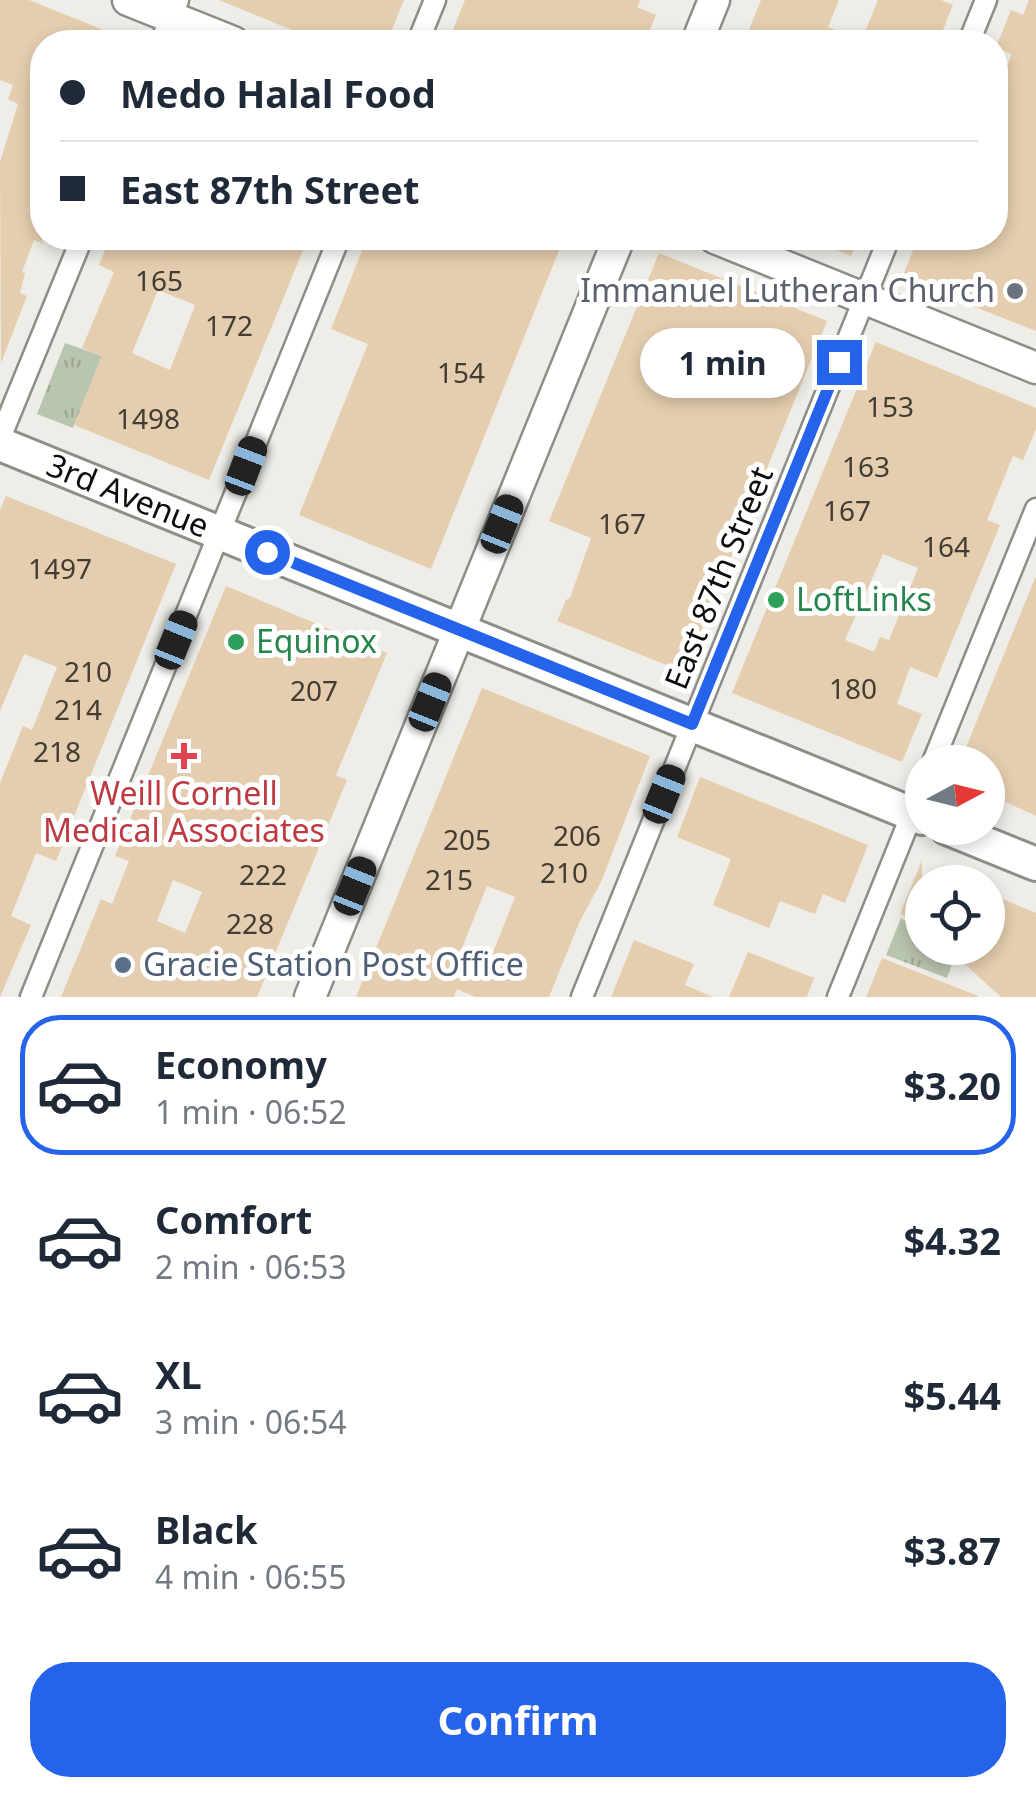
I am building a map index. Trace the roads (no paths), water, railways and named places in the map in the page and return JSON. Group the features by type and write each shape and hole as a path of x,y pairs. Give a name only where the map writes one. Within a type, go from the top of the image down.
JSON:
{"main road":[{"path":"128,0 199,30"},
{"path":"701,30 714,0"},
{"path":"310,997 613,250"},
{"path":"745,250 1036,368"},
{"name":"3rd Avenue","path":"0,441 692,724 905,802"},
{"path":"989,845 1036,864"}],"street":[{"path":"423,30 435,0"},
{"path":"974,30 986,0"},
{"path":"0,441 77,250"},
{"path":"31,997 333,250"},
{"name":"East 87th Street","path":"582,997 885,250"},
{"path":"940,745 1036,509"},
{"path":"838,997 905,840"}],"place":[{"name":"Immanuel Lutheran Church","path":"1015,291"},
{"name":"LoftLinks","path":"776,600"},
{"name":"Equinox","path":"236,642"},
{"name":"Weill Cornell Medical Associates","path":"184,756"},
{"name":"Gracie Station Post Office","path":"123,965"}]}
